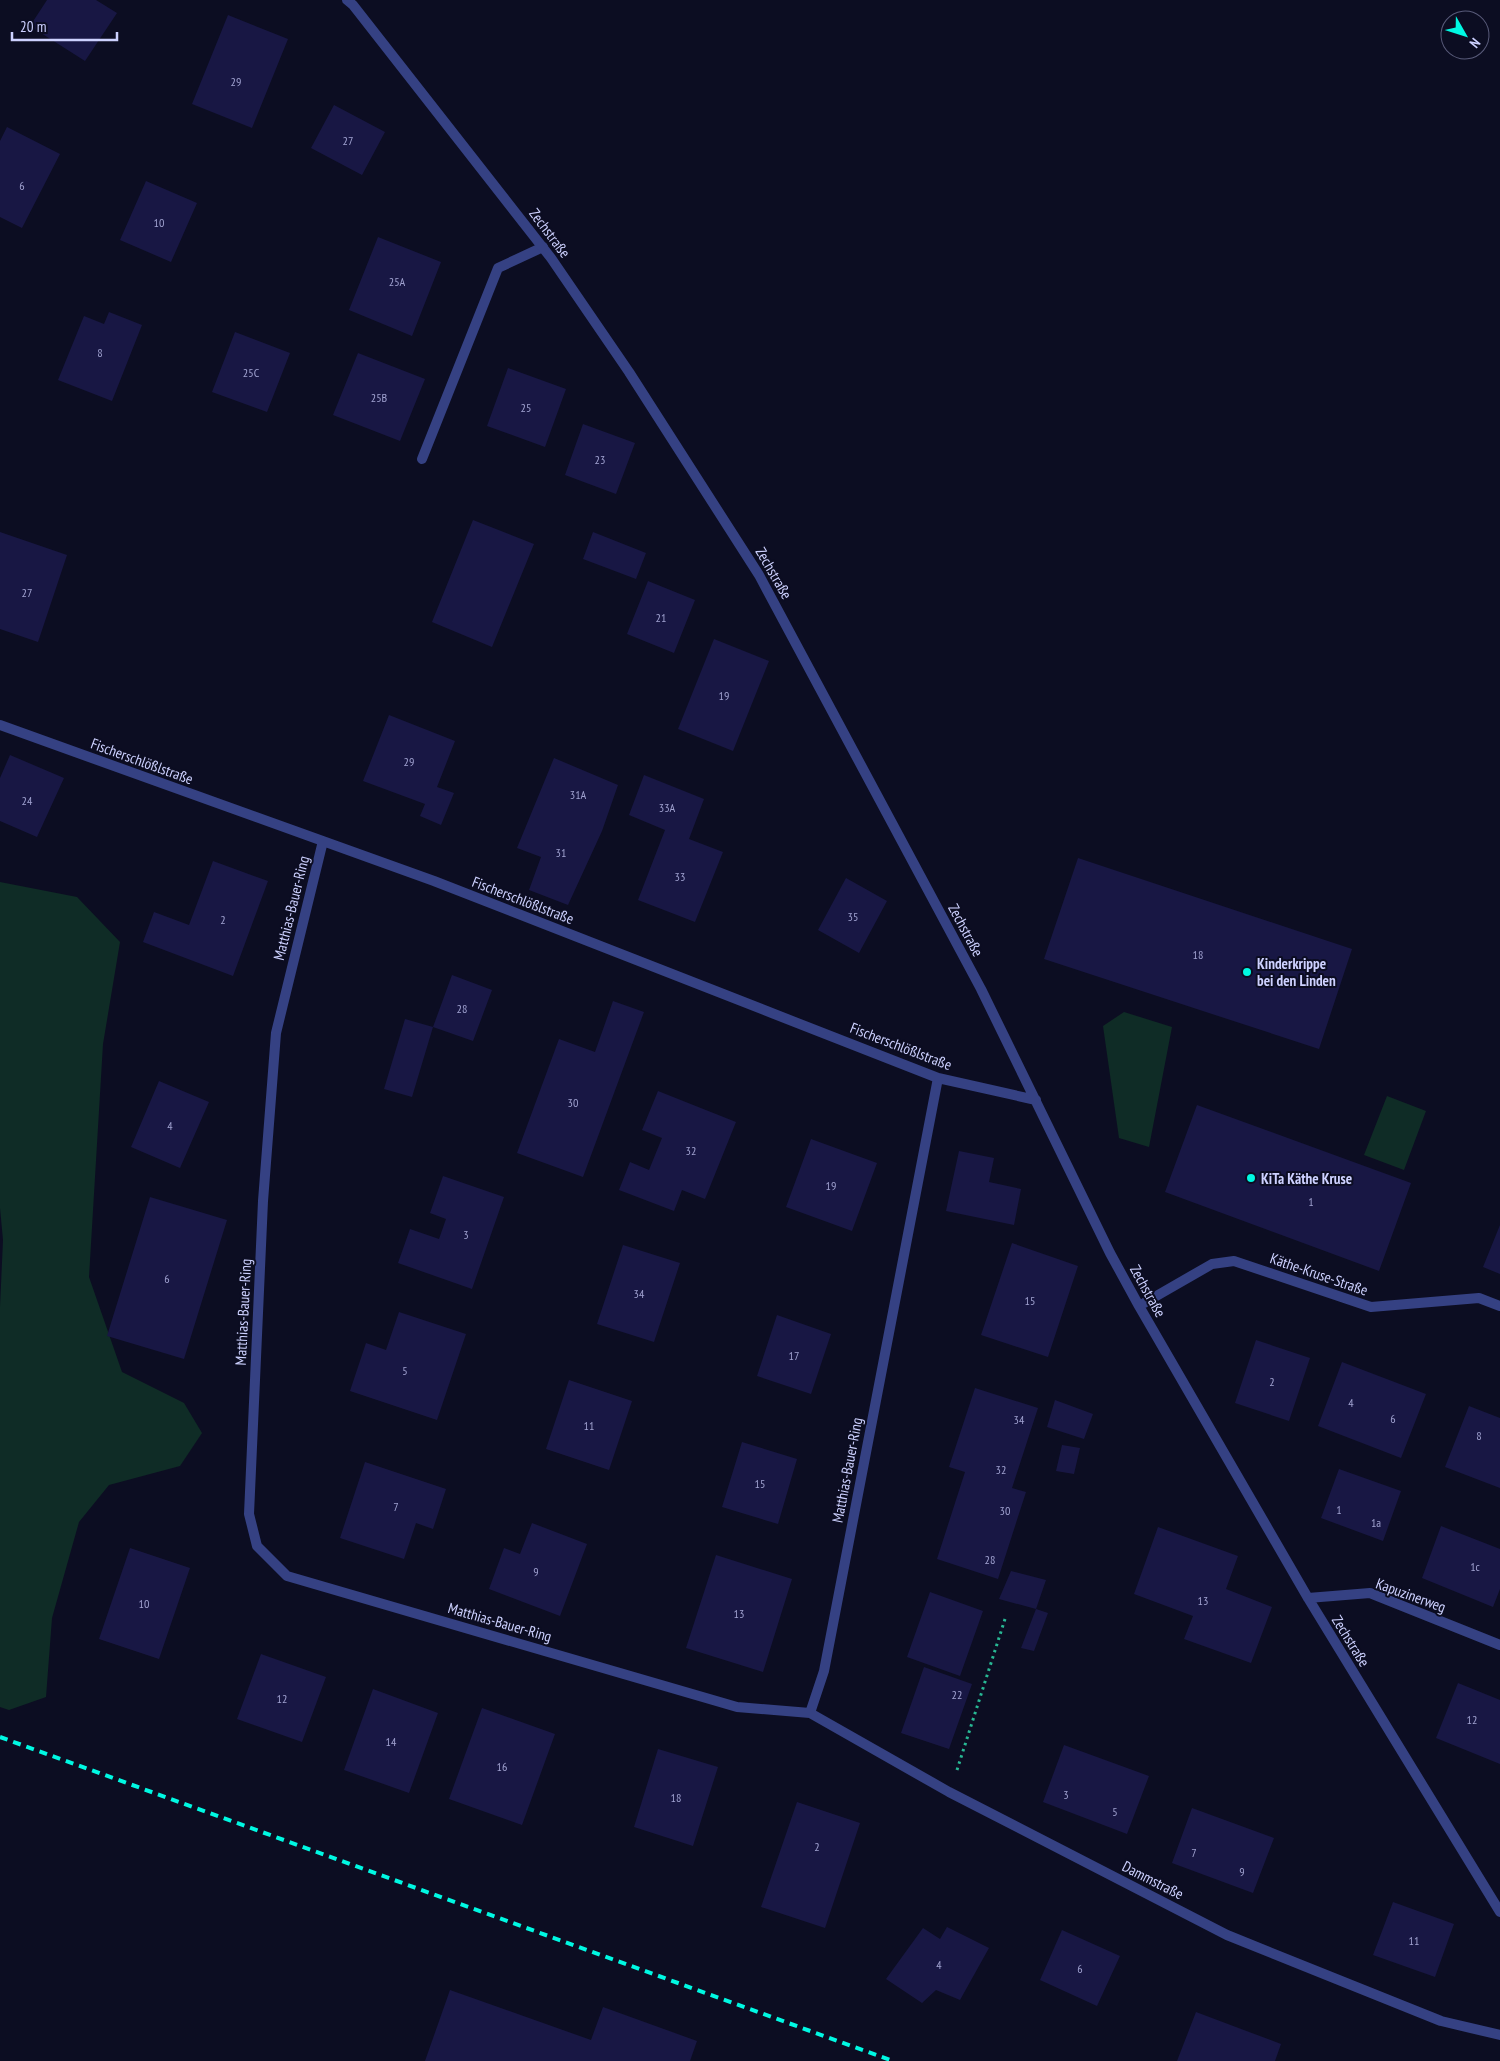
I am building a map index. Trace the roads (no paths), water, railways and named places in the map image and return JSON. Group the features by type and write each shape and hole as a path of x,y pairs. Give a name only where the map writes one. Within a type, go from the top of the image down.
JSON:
{"street":[{"name":"Zechstraße","path":"347,0 543,247 629,372 759,575 981,989 1110,1252 1139,1306 1308,1598 1500,1912"},
{"path":"422,459 498,268 543,247"},
{"name":"Fischerschlößlstraße","path":"0,725 462,892 938,1078 1036,1100"},
{"name":"Matthias-Bauer-Ring","path":"323,841 276,1033 263,1201 248,1514 258,1546 287,1576 737,1707 810,1713 824,1671 938,1078"},
{"name":"Käthe-Kruse-Straße","path":"1139,1306 1212,1264 1234,1261 1371,1307 1479,1298 1500,1306"},
{"name":"Kapuzinerweg","path":"1308,1598 1370,1594 1500,1645"},
{"name":"Dammstraße","path":"810,1713 950,1792 1227,1935 1441,2021 1500,2035"}],"railway":[{"path":"0,1737 893,2061"}],"place":[{"name":"Kinderkrippe bei den Linden","path":"1247,972"},
{"name":"KiTa Käthe Kruse","path":"1251,1178"}]}
